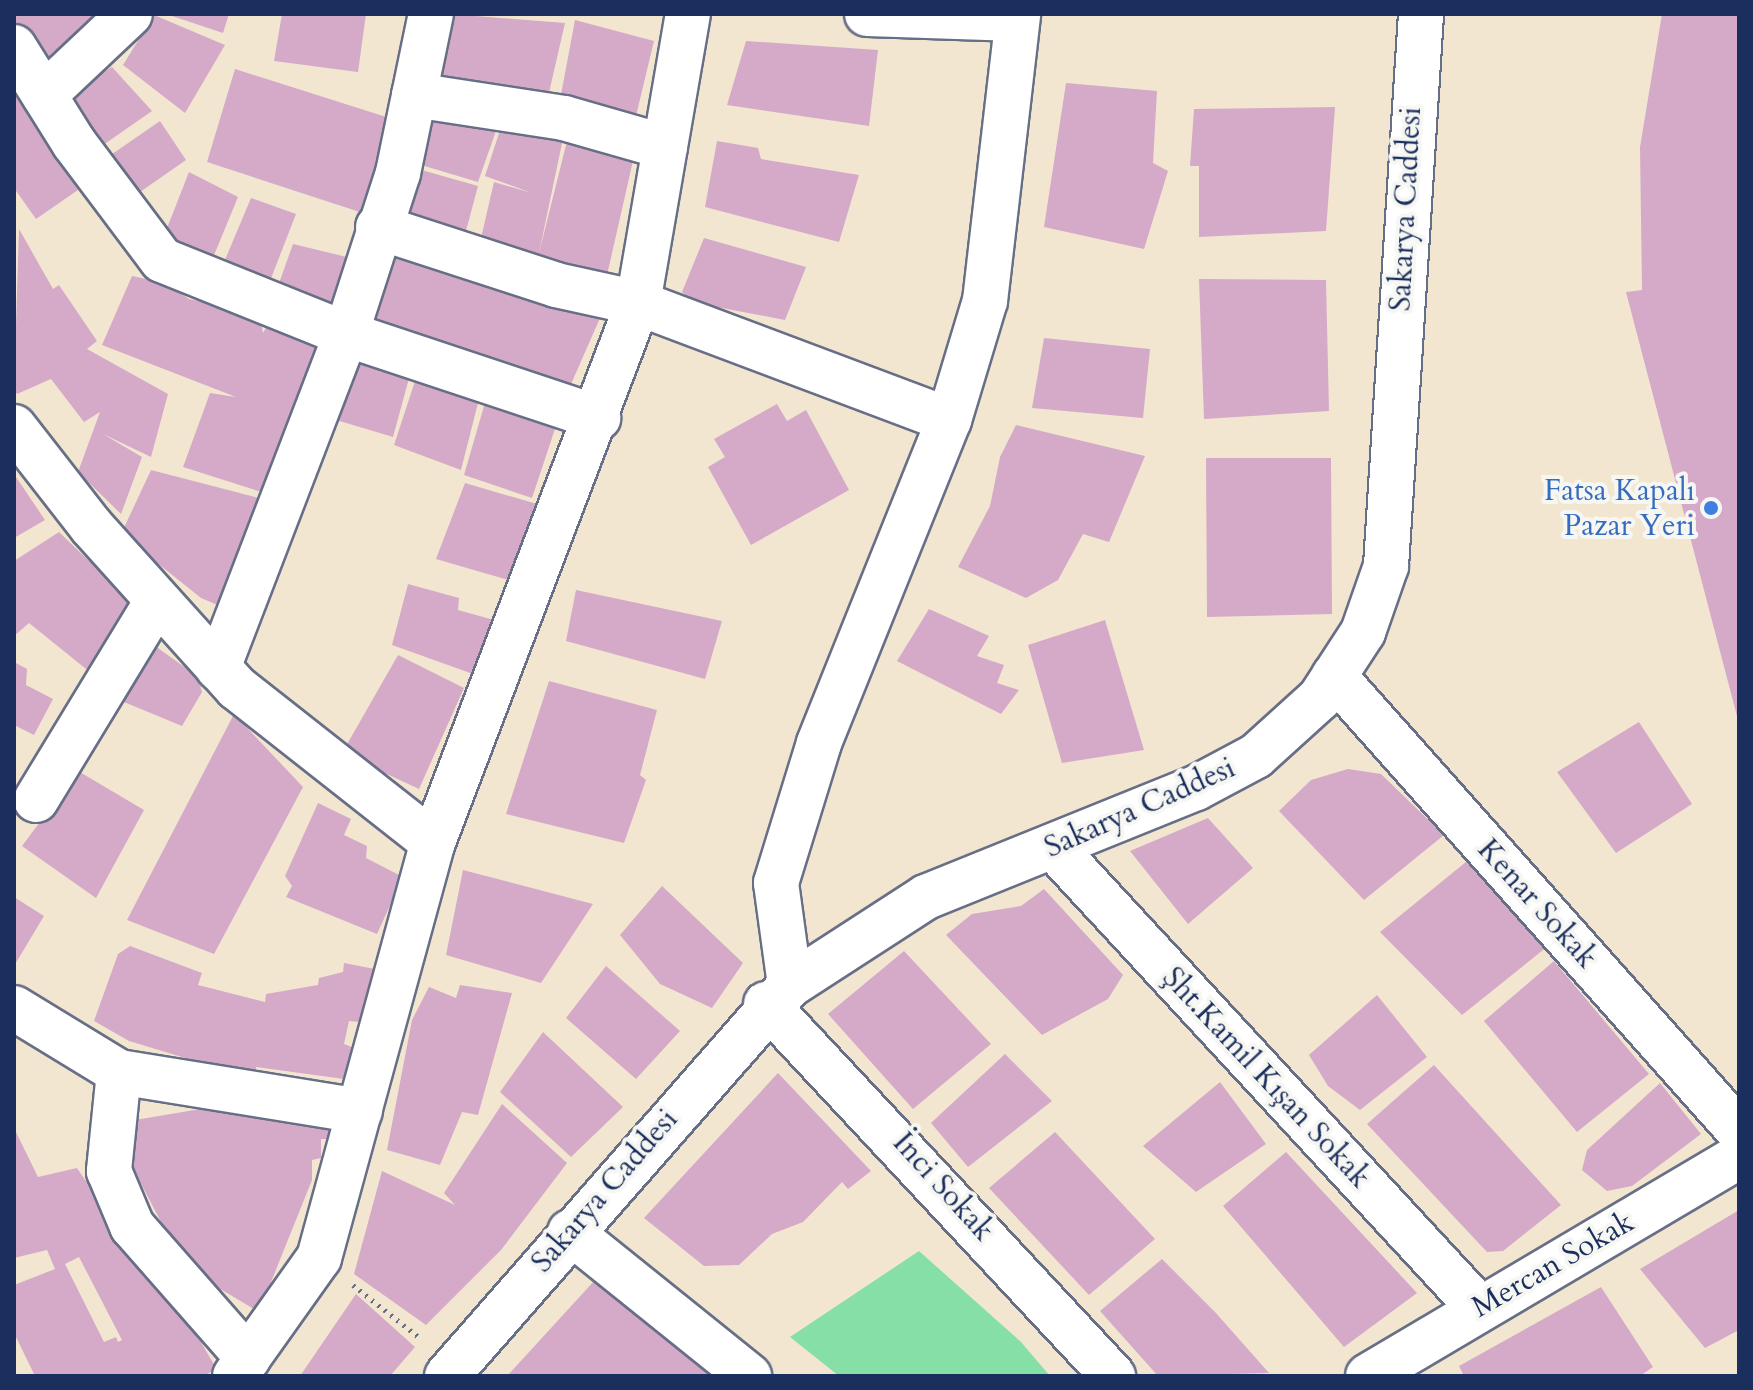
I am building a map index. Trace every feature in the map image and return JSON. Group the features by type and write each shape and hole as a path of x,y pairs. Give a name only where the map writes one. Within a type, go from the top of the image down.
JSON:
{"street":[{"path":"44,95 130,14"},
{"path":"218,668 346,334 414,95 431,14"},
{"path":"119,1072 109,1171 132,1226 241,1367 319,1258 433,842 598,418 638,303 688,14"},
{"path":"778,994 776,883 819,743 949,420 985,301 1018,16 867,14"},
{"name":"Sakarya Caddesi","path":"451,1371 778,994 926,897 1053,847 1256,756 1334,676 1363,632 1386,566 1421,14"},
{"path":"14,47 44,95 162,260 346,334 598,418"},
{"path":"414,95 564,118 665,147"},
{"path":"378,227 556,285 638,303 949,420"},
{"path":"14,427 157,601 218,668 367,796 433,842"},
{"path":"36,800 157,601"},
{"name":"Kenar Sokak","path":"1334,676 1739,1131"},
{"name":"Şht.Kamil Kışan Sokak","path":"1053,847 1479,1308"},
{"name":"İnci Sokak","path":"778,994 1113,1376"},
{"path":"14,1008 119,1072 360,1111"},
{"name":"Mercan Sokak","path":"1368,1376 1739,1157"},
{"path":"570,1232 749,1376"}],"path":[{"path":"319,1258 451,1371"}],"green space":[{"path":"919,1251 1021,1342 1050,1376 839,1376 790,1337"}],"building":[{"path":"14,14 107,14 36,71 14,36"},
{"path":"166,14 229,14 223,33"},
{"path":"282,14 366,14 358,72 274,61"},
{"path":"451,14 565,23 548,97 428,82"},
{"name":"Fatsa Kapalı Pazar Yeri","path":"1662,14 1739,14 1738,720 1626,292 1642,290 1640,147"},
{"path":"154,15 225,45 185,113 123,65"},
{"path":"575,20 654,41 635,120 560,100"},
{"path":"746,41 878,50 869,126 727,105"},
{"path":"112,67 152,111 96,150 58,99"},
{"path":"235,69 402,122 372,216 207,162"},
{"path":"14,82 78,190 36,219 14,188"},
{"path":"1066,83 1157,91 1153,163 1168,171 1144,249 1044,227"},
{"path":"1335,107 1326,231 1199,237 1199,166 1190,166 1194,109"},
{"path":"425,116 496,131 478,182 411,162"},
{"path":"504,118 565,129 539,253 569,133 635,152 605,284 478,251 494,182 532,193 485,176"},
{"path":"160,121 186,160 130,199 105,159"},
{"path":"717,141 758,148 761,159 859,175 839,242 705,207"},
{"path":"411,167 478,186 463,242 392,222"},
{"path":"189,172 238,197 210,265 162,241"},
{"path":"251,198 296,214 270,281 222,267"},
{"path":"19,229 53,289 59,285 97,341 87,349 168,394 151,457 103,434 142,457 121,514 78,472 100,412 84,422 51,379 17,394 14,389"},
{"path":"391,237 604,309 568,391 363,324"},
{"path":"704,238 806,267 785,320 696,303 682,292"},
{"path":"293,244 351,258 337,307 278,286"},
{"path":"132,276 165,283 189,299 259,314 263,333 267,326 327,352 274,496 183,467 210,393 236,397 102,345"},
{"path":"1199,279 1326,280 1329,411 1204,419"},
{"path":"1044,338 1150,349 1143,418 1032,408"},
{"path":"355,352 411,371 393,437 333,419"},
{"path":"415,381 479,399 461,470 394,445"},
{"path":"486,399 557,423 532,498 464,475"},
{"path":"777,404 787,421 806,410 849,490 751,545 708,467 725,457 714,439"},
{"path":"1016,425 1145,456 1109,542 1083,534 1058,580 1026,598 958,567 990,506 1000,457"},
{"path":"1206,458 1331,458 1332,614 1207,617"},
{"path":"151,470 270,501 227,609 201,598 121,534"},
{"path":"14,474 45,520 14,538"},
{"path":"465,483 537,504 512,581 436,559"},
{"path":"59,532 140,610 91,673 29,623 14,636 14,561"},
{"path":"408,584 459,598 458,610 494,620 473,674 392,645"},
{"path":"576,590 722,621 705,679 566,641"},
{"path":"929,609 989,636 977,656 1004,665 997,683 1019,690 1001,714 897,661"},
{"path":"1105,620 1144,750 1062,763 1028,645"},
{"path":"144,638 197,676 202,692 182,726 119,700"},
{"path":"398,655 464,688 419,789 342,753"},
{"path":"14,662 27,669 26,685 53,699 34,735 14,725"},
{"path":"549,681 657,710 640,775 646,780 624,843 506,814"},
{"path":"234,714 303,787 214,954 127,920"},
{"path":"1639,722 1692,804 1616,853 1557,772"},
{"path":"1348,769 1381,774 1444,835 1364,900 1279,811 1311,780"},
{"path":"78,771 144,810 96,898 22,846"},
{"path":"318,803 351,819 344,835 367,846 366,858 403,877 377,934 286,897 292,886 285,876"},
{"path":"1208,818 1253,868 1188,924 1130,851"},
{"path":"1472,857 1548,946 1462,1015 1380,932"},
{"path":"463,870 593,904 541,983 446,955"},
{"path":"662,886 743,963 712,1008 660,984 620,935"},
{"path":"1044,889 1123,975 1108,999 1042,1035 946,935 972,914 1021,906"},
{"path":"14,897 44,916 14,966"},
{"path":"130,946 202,973 198,985 265,1002 266,994 318,985 319,978 343,972 344,963 375,969 360,1022 349,1021 344,1044 354,1048 344,1079 256,1067 255,1079 129,1041 94,1021 118,954"},
{"path":"904,951 991,1044 913,1109 828,1014"},
{"path":"1554,961 1649,1074 1577,1132 1484,1021"},
{"path":"606,966 680,1031 636,1079 566,1018"},
{"path":"460,985 512,993 478,1115 462,1112 440,1165 387,1150 412,1020 429,987 456,998"},
{"path":"1377,995 1427,1057 1360,1110 1328,1086 1309,1055"},
{"path":"543,1032 623,1107 571,1157 500,1092"},
{"path":"1005,1054 1052,1101 968,1167 931,1123"},
{"path":"1434,1065 1561,1205 1503,1251 1487,1252 1367,1124"},
{"path":"778,1073 871,1171 848,1189 842,1182 803,1222 772,1234 739,1265 704,1266 644,1218"},
{"path":"1220,1082 1266,1144 1196,1192 1143,1146"},
{"path":"1660,1083 1701,1134 1632,1186 1607,1191 1582,1170 1587,1150"},
{"path":"236,1103 329,1119 329,1139 321,1139 321,1158 312,1160 312,1180 259,1312 185,1268 123,1149 135,1120"},
{"path":"502,1104 567,1163 501,1250 426,1325 354,1274 382,1171 455,1205 444,1193"},
{"path":"14,1128 38,1177 77,1168 108,1214 115,1243 125,1239 180,1306 216,1368 205,1376 35,1376 14,1333 14,1285 55,1269 47,1250 14,1258","holes":["79,1257 122,1340 118,1342 116,1337 104,1342 65,1264"]},
{"path":"1055,1132 1155,1239 1089,1295 989,1188"},
{"path":"1286,1152 1417,1293 1344,1347 1223,1206"},
{"path":"1739,1210 1739,1330 1705,1348 1640,1269"},
{"path":"1162,1259 1269,1373 1158,1376 1100,1311"},
{"path":"595,1280 720,1376 507,1376"},
{"path":"1601,1287 1653,1367 1640,1376 1464,1376 1459,1366"},
{"path":"356,1294 415,1347 390,1376 300,1376"}],"place":[{"name":"Fatsa Kapalı Pazar Yeri","path":"1711,508"}]}
